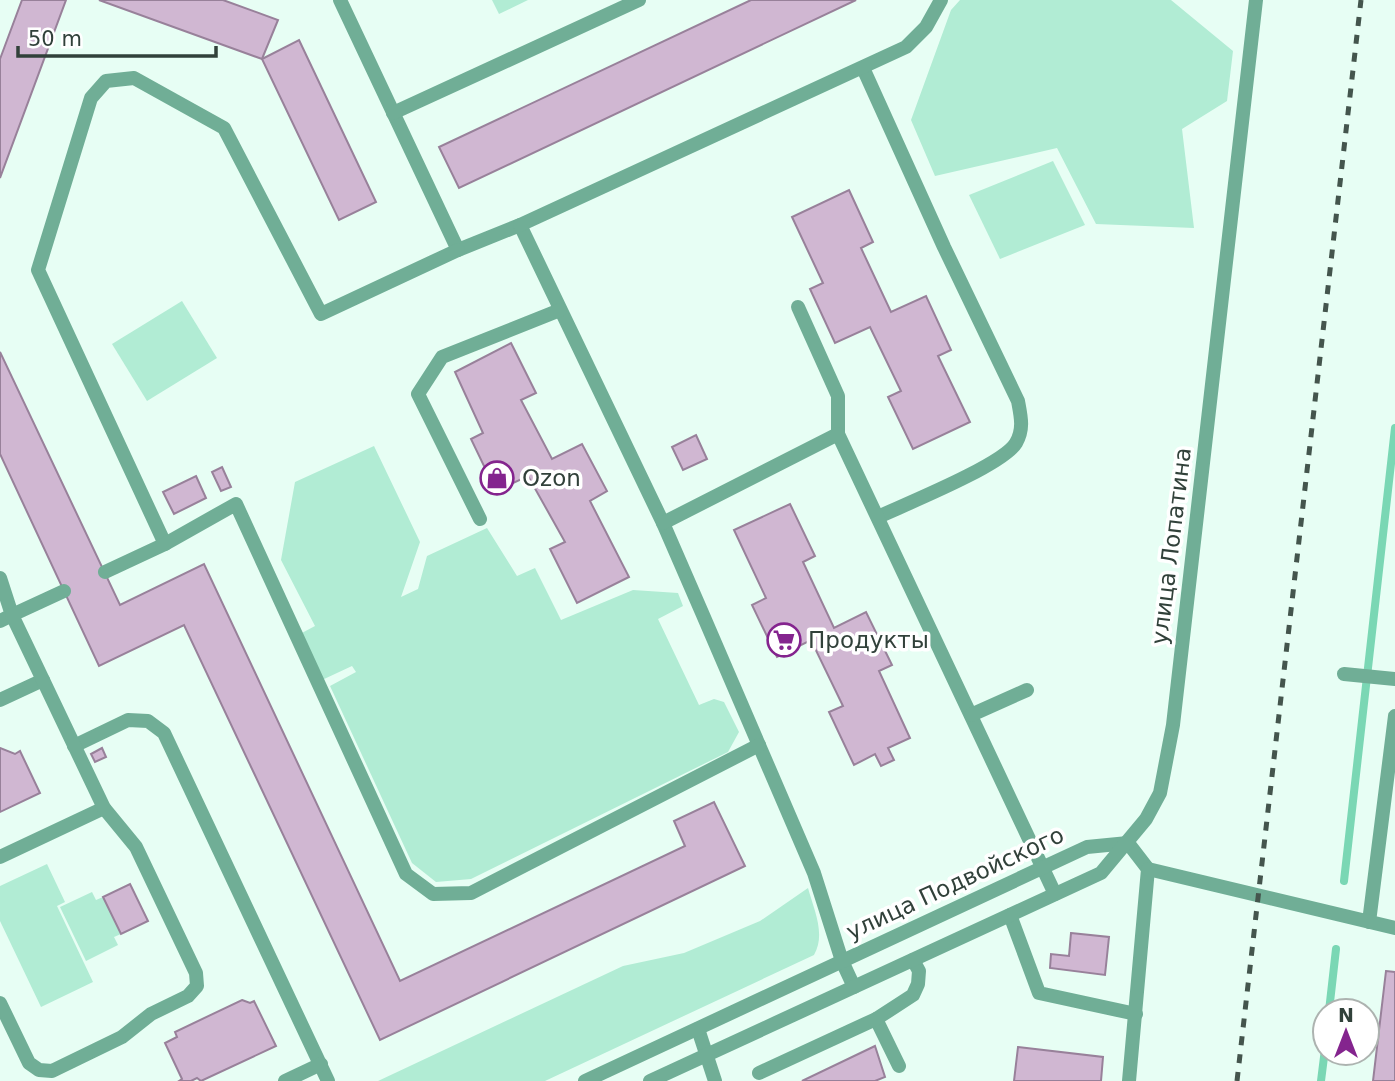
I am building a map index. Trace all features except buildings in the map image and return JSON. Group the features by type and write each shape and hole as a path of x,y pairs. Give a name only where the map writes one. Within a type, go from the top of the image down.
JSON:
{"street":[{"path":"340,0 458,250"},
{"path":"393,113 639,0"},
{"path":"165,544 38,270 91,97 106,81 134,78 224,128 321,314 906,47 926,27 941,0"},
{"name":"улица Лопатина","path":"1128,843 1146,819 1160,793 1173,725 1256,0"},
{"path":"863,68 944,247 1018,401 1023,424 1015,444 997,461 878,517"},
{"path":"520,225 663,523 814,873 842,961 854,987"},
{"path":"797,307 838,396 838,434 1055,894"},
{"path":"480,519 418,394 442,357 560,310"},
{"path":"663,523 838,434"},
{"path":"105,572 165,544 236,504 406,874 433,894 471,893 759,745"},
{"path":"0,578 6,618 43,680 104,808 136,847 196,973 197,986 188,996 151,1014 122,1037 52,1071 39,1070 29,1063 0,1003"},
{"path":"6,618 64,591"},
{"path":"1344,674 1393,679"},
{"path":"0,700 43,680"},
{"path":"971,715 1027,690"},
{"path":"1369,922 1395,716"},
{"path":"74,746 128,720 148,721 164,733 328,1081"},
{"path":"0,857 104,808"},
{"path":"650,1081 1101,873 1128,843 1147,869 1395,928"},
{"name":"улица Подвойского","path":"585,1081 1087,847 1128,843"},
{"path":"1129,1081 1147,869"},
{"path":"1010,915 1039,993 1136,1014"},
{"path":"759,1073 876,1019 913,995 918,984 919,971 913,960"},
{"path":"876,1019 899,1066"},
{"path":"698,1029 715,1081"},
{"path":"285,1081 321,1063"}],"green space":[{"path":"492,0 528,0 499,14"},
{"path":"960,0 1171,0 1233,51 1227,101 1182,129 1194,228 1096,224 1057,148 935,176 911,120 951,10"},
{"path":"1053,161 1085,225 1000,259 969,195"},
{"path":"182,301 217,358 147,401 112,344"},
{"path":"374,446 420,542 401,597 418,589 427,556 487,528 517,576 535,568 561,620 633,590 678,593 683,606 658,619 699,705 714,699 724,702 739,732 728,752 471,879 436,882 412,863 330,686 356,672 352,666 322,680 300,634 315,626 281,560 295,482"},
{"path":"47,864 65,902 57,906 93,982 41,1007 0,921 0,886"},
{"path":"808,888 819,930 814,955 545,1081 378,1081 623,966 684,953 760,921"},
{"path":"92,892 96,900 103,897 121,934 114,937 118,945 86,961 60,907"}],"waterway":[{"path":"1344,881 1395,428"},
{"path":"1331,997 1336,949"},
{"path":"1321,1081 1323,1067"}],"railway":[{"path":"1237,1081 1361,0"}],"place":[{"name":"Ozon","path":"497,478"},
{"name":"Продукты","path":"784,640"}]}
